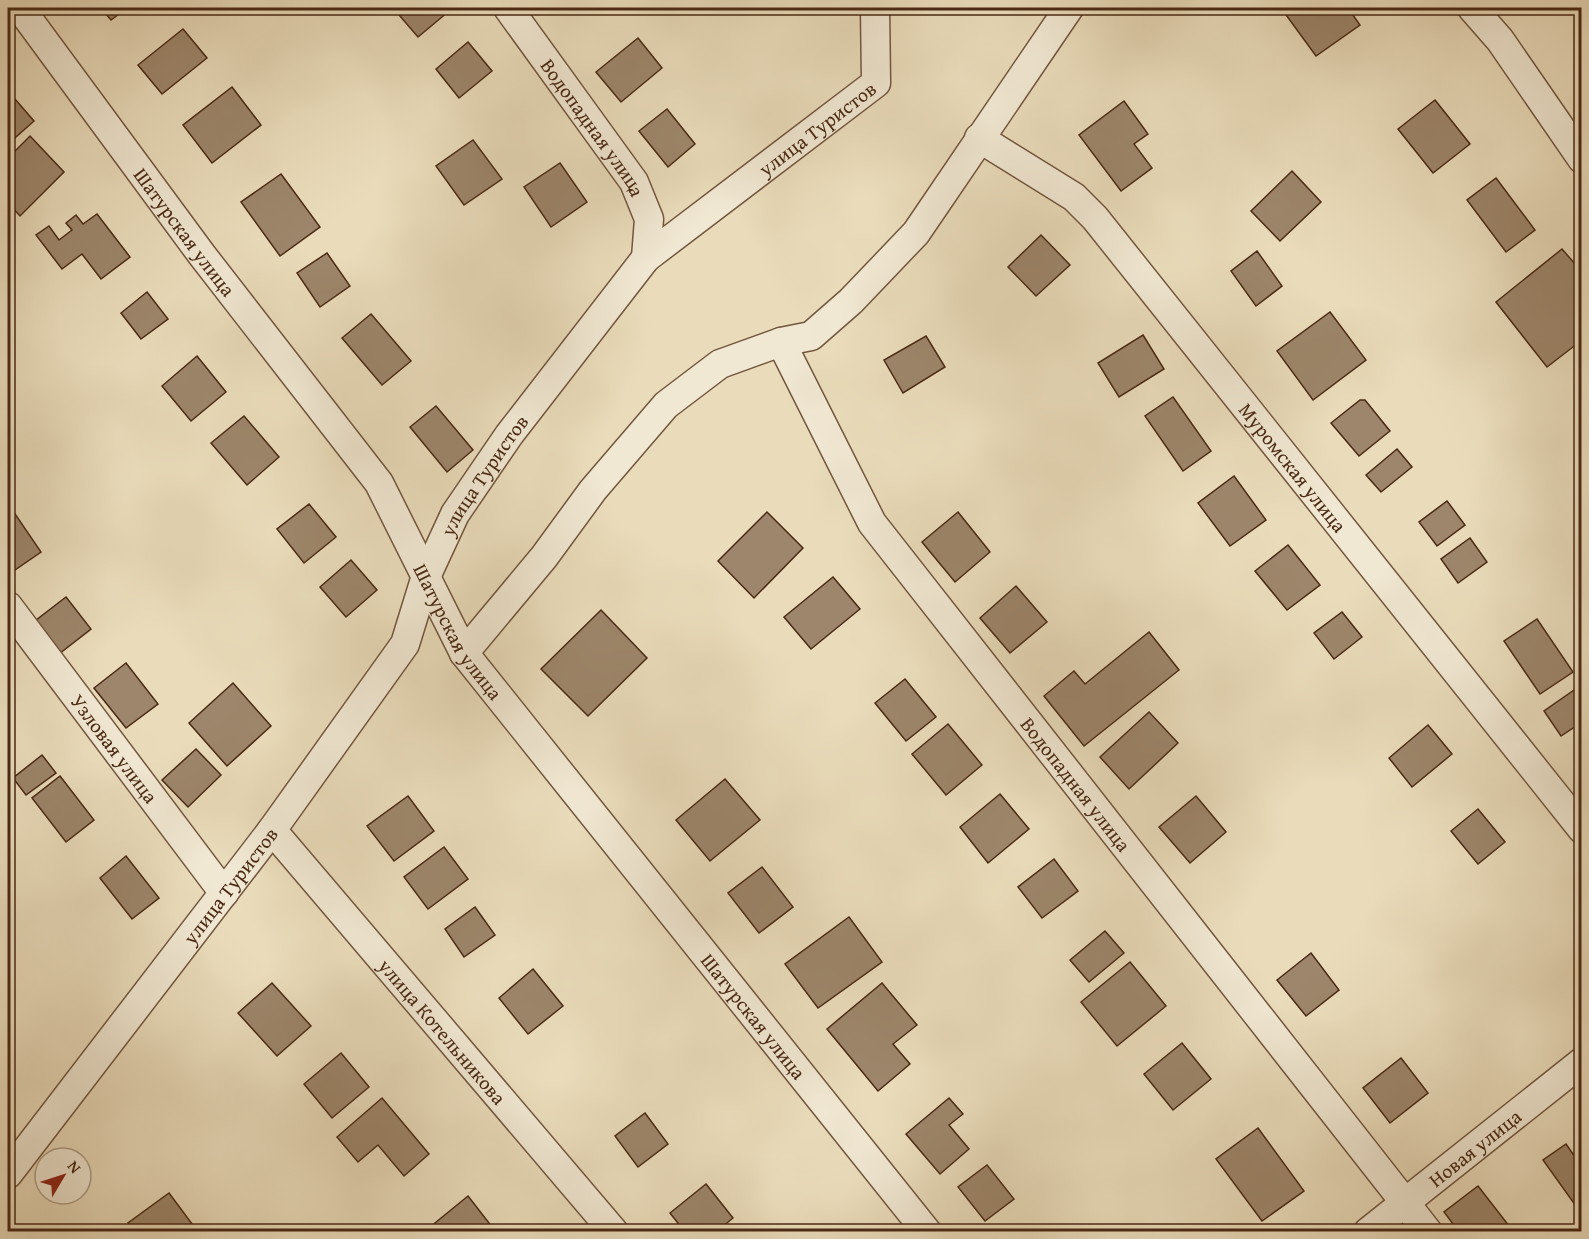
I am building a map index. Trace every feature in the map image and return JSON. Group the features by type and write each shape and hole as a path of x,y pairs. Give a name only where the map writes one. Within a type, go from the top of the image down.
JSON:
{"street":[{"name":"Шатурская улица","path":"20,8 202,255 379,483 464,653 927,1232"},
{"name":"Водопадная улица","path":"508,8 634,182 649,219 646,258"},
{"name":"улица Туристов","path":"8,1174 272,830 405,644 425,579 455,514 509,435 646,258 876,83 875,8"},
{"path":"464,653 544,557 593,490 666,405 720,364 781,342 811,336 851,300 916,233 1069,8"},
{"path":"1472,8 1500,40 1581,159"},
{"name":"Муромская улица","path":"979,138 1074,196 1095,218 1581,829"},
{"name":"Водопадная улица","path":"781,342 872,523 1428,1232"},
{"name":"Узловая улица","path":"8,606 224,893"},
{"name":"улица Котельникова","path":"272,830 614,1232"},
{"name":"Новая улица","path":"1368,1232 1581,1062"}],"building":[{"path":"101,8 127,8 111,20"},
{"path":"393,8 445,8 448,12 418,37"},
{"path":"1281,8 1348,8 1360,25 1316,56"},
{"path":"183,29 207,58 162,94 138,65"},
{"path":"638,38 662,68 621,102 596,72"},
{"path":"468,42 492,71 459,98 436,69"},
{"path":"232,87 261,125 212,163 183,125"},
{"path":"8,91 34,121 8,144"},
{"path":"1435,100 1470,144 1433,173 1398,129"},
{"path":"1124,101 1148,134 1134,144 1152,168 1121,191 1079,135"},
{"path":"667,109 695,144 668,167 639,131"},
{"path":"30,136 64,172 20,216 8,203 8,158"},
{"path":"473,140 502,179 464,205 436,166"},
{"path":"560,163 587,202 551,227 524,187"},
{"path":"1292,171 1321,202 1280,241 1251,211"},
{"path":"281,174 320,227 280,256 241,202"},
{"path":"1496,178 1535,230 1506,252 1467,200"},
{"path":"97,214 130,257 101,279 82,254 62,269 36,235 49,226 59,240 72,230 66,223 76,215 83,224"},
{"path":"1041,235 1070,265 1036,296 1008,267"},
{"path":"1562,249 1582,272 1582,289 1578,292 1582,296 1582,340 1547,367 1496,302"},
{"path":"1257,251 1282,286 1256,306 1231,271"},
{"path":"327,253 350,286 320,307 297,273"},
{"path":"147,292 168,319 141,339 121,313"},
{"path":"1330,312 1366,360 1313,400 1277,351"},
{"path":"371,314 411,361 382,385 342,338"},
{"path":"1143,335 1164,369 1119,397 1098,363"},
{"path":"926,336 945,367 903,393 884,360"},
{"path":"197,356 226,392 191,421 162,386"},
{"path":"1173,397 1211,451 1183,471 1145,416"},
{"path":"1360,400 1365,400 1390,431 1359,456 1331,423"},
{"path":"436,406 473,450 447,472 410,427"},
{"path":"244,416 279,457 247,485 211,443"},
{"path":"1397,449 1412,467 1381,492 1366,475"},
{"path":"1234,476 1266,520 1230,546 1198,503"},
{"path":"1447,501 1465,525 1437,546 1419,522"},
{"path":"309,504 336,537 304,563 277,529"},
{"path":"13,511 41,552 9,574 8,514"},
{"path":"767,512 803,548 754,598 718,561"},
{"path":"958,512 990,552 955,582 922,542"},
{"path":"1470,538 1487,562 1458,583 1441,559"},
{"path":"1288,545 1320,585 1287,610 1255,571"},
{"path":"351,560 377,590 346,617 320,587"},
{"path":"833,577 860,609 811,649 784,617"},
{"path":"1016,586 1047,622 1010,653 980,618"},
{"path":"66,597 91,629 59,654 35,621"},
{"path":"601,610 647,658 588,716 541,669"},
{"path":"1342,612 1362,637 1334,659 1314,633"},
{"path":"1537,619 1573,672 1540,694 1504,641"},
{"path":"1149,632 1179,670 1084,746 1044,696 1074,671 1085,684"},
{"path":"126,663 158,704 126,728 94,688"},
{"path":"905,679 936,717 906,741 875,703"},
{"path":"233,683 271,726 227,766 189,723"},
{"path":"1577,688 1582,694 1582,722 1561,736 1544,711"},
{"path":"1149,712 1178,743 1129,789 1100,757"},
{"path":"948,724 982,765 946,795 912,754"},
{"path":"1428,725 1452,754 1412,787 1389,758"},
{"path":"196,749 221,775 188,807 162,780"},
{"path":"42,755 56,773 26,795 13,778"},
{"path":"60,776 94,820 66,842 32,798"},
{"path":"725,779 760,820 710,861 676,820"},
{"path":"1000,794 1029,829 988,863 960,827"},
{"path":"408,796 434,831 394,861 367,826"},
{"path":"1196,796 1226,832 1190,863 1159,827"},
{"path":"1478,809 1505,842 1478,864 1451,831"},
{"path":"444,847 468,879 428,909 404,877"},
{"path":"126,856 159,898 132,919 100,878"},
{"path":"1054,859 1078,891 1042,918 1018,887"},
{"path":"762,867 793,907 759,933 728,893"},
{"path":"475,907 495,935 464,957 445,929"},
{"path":"849,917 882,962 818,1008 785,964"},
{"path":"1105,931 1124,953 1089,982 1070,960"},
{"path":"1311,953 1339,990 1306,1016 1277,980"},
{"path":"1130,962 1166,1006 1117,1046 1081,1002"},
{"path":"533,969 563,1006 528,1034 499,998"},
{"path":"272,983 311,1026 277,1056 238,1013"},
{"path":"882,983 917,1025 893,1044 910,1064 878,1091 827,1029"},
{"path":"1182,1043 1211,1079 1173,1110 1144,1074"},
{"path":"341,1053 369,1087 332,1118 304,1084"},
{"path":"1401,1058 1428,1093 1390,1123 1363,1088"},
{"path":"382,1098 429,1154 404,1176 378,1145 358,1162 337,1137"},
{"path":"949,1098 963,1114 949,1125 969,1149 940,1174 906,1134"},
{"path":"645,1113 668,1144 638,1167 615,1136"},
{"path":"1258,1128 1304,1191 1262,1221 1216,1159"},
{"path":"1566,1144 1582,1167 1582,1206 1578,1209 1543,1160"},
{"path":"987,1165 1014,1199 985,1221 958,1187"},
{"path":"706,1184 733,1218 716,1232 685,1232 670,1213"},
{"path":"1478,1186 1513,1231 1459,1232 1444,1212"},
{"path":"169,1193 198,1232 134,1232 128,1223"},
{"path":"468,1196 496,1232 424,1232"}]}
